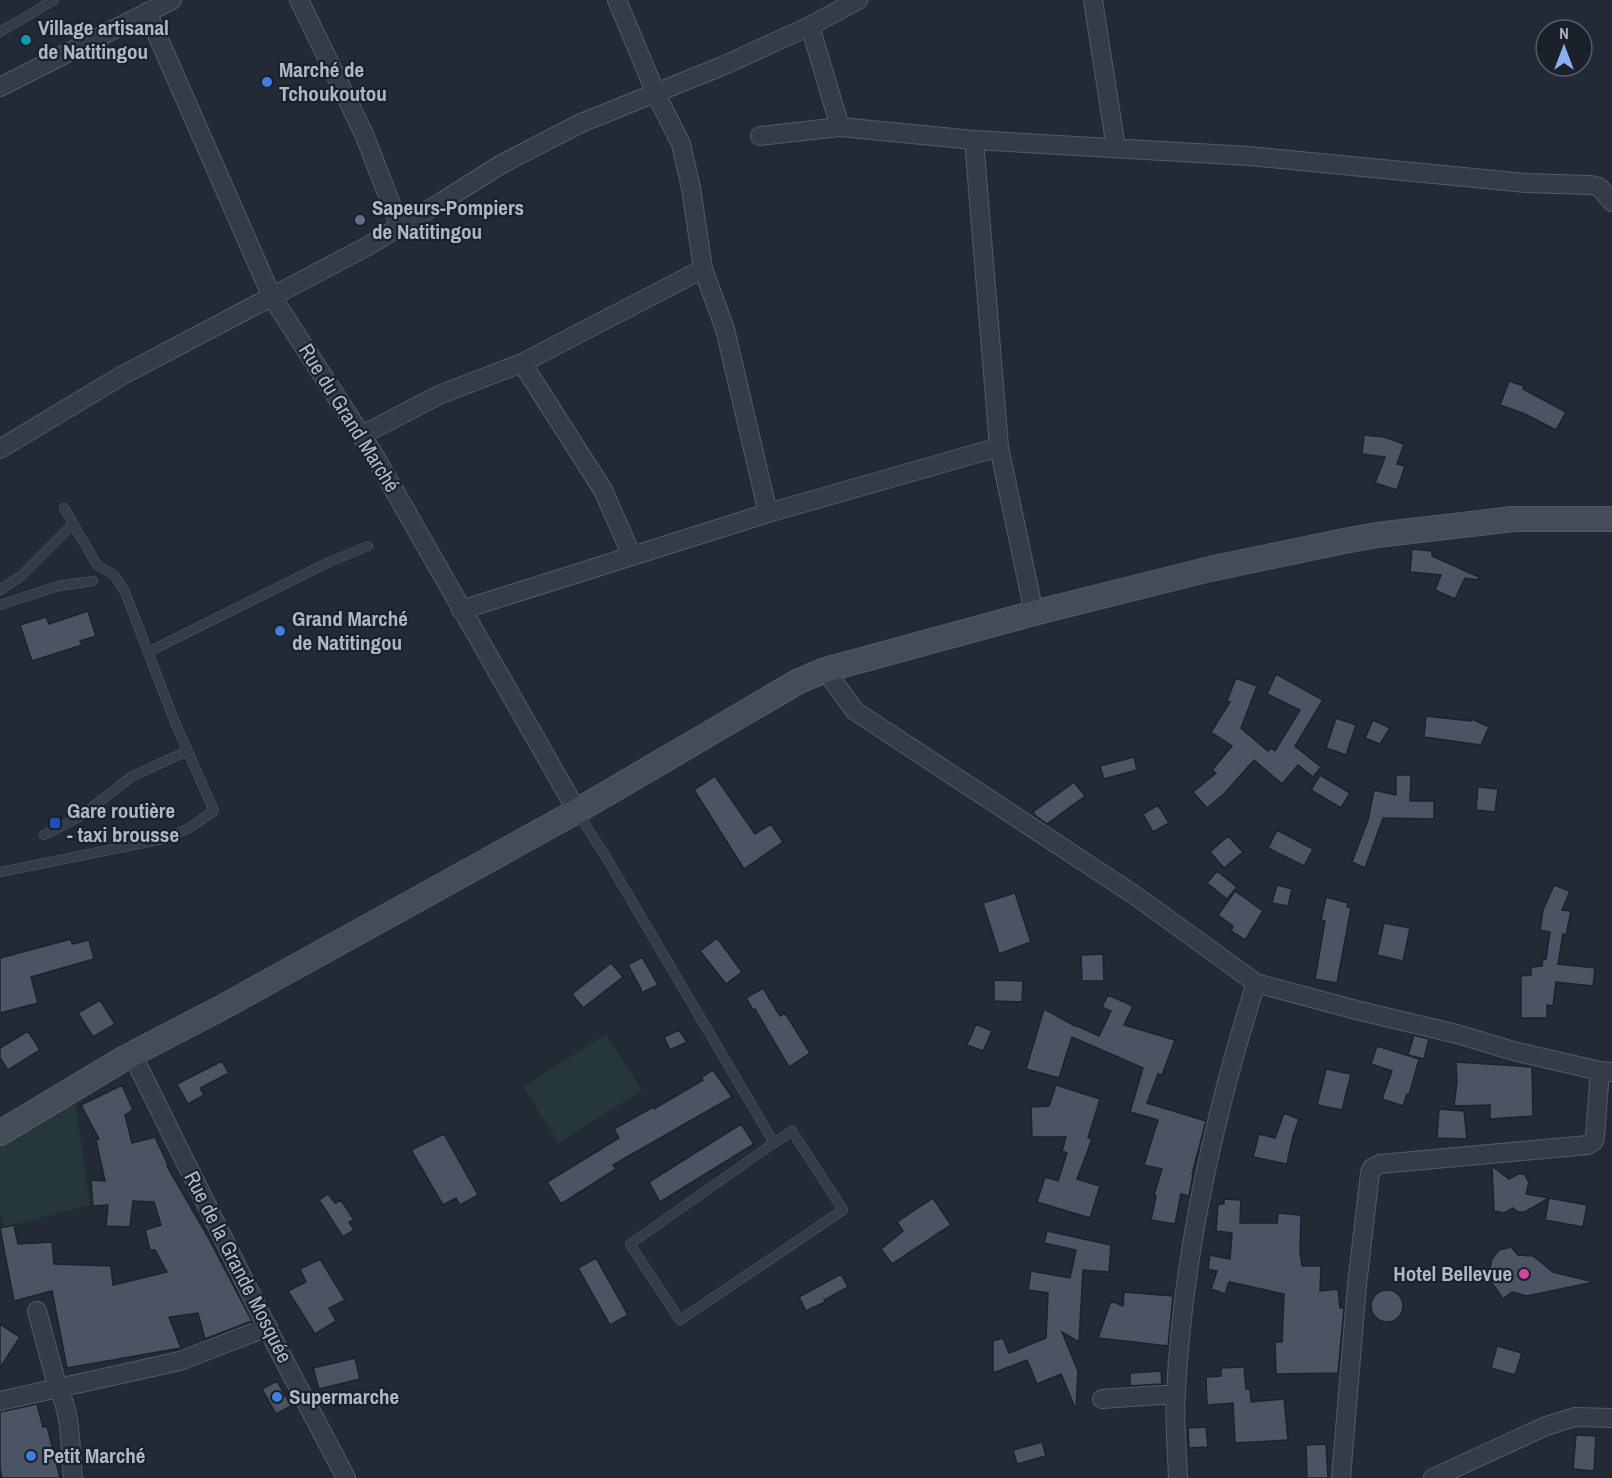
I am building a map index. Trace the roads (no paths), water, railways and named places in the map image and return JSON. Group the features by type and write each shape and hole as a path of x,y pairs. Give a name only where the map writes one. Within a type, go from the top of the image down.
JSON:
{"street":[{"path":"0,87 171,0"},
{"path":"299,0 364,134 400,227"},
{"path":"617,0 656,94 681,144 691,188 703,269 725,329 768,513"},
{"path":"0,449 122,376 400,227 500,165 581,123 656,94 810,26 858,0"},
{"path":"1093,0 1116,148"},
{"name":"Rue du Grand Marché","path":"147,12 272,297 362,435 577,811"},
{"path":"810,26 840,128"},
{"path":"760,136 840,128 974,140 1249,156 1526,183 1591,185 1599,187 1612,202"},
{"path":"974,140 999,447 1034,613"},
{"path":"362,435 439,395 522,363 703,269"},
{"path":"522,363 603,490 632,556"},
{"path":"461,610 768,513 999,447"},
{"path":"0,1133 132,1054 220,1008 577,811 799,681 825,670 1034,613 1210,569 1377,535 1513,519 1612,519"},
{"path":"825,670 855,711 1136,896 1256,982 1356,1010 1457,1034 1517,1052 1606,1072 1594,1141 1588,1145 1380,1164 1372,1168 1357,1285 1341,1478"},
{"path":"1178,1478 1176,1394 1179,1344 1196,1214 1224,1095 1256,982"},
{"name":"Rue de la Grande Mosquée","path":"132,1054 346,1478"},
{"path":"37,1311 58,1389 63,1398 74,1478"},
{"path":"0,1401 180,1361 268,1327"},
{"path":"1102,1399 1176,1394"},
{"path":"1433,1478 1545,1426 1575,1418 1612,1418"}],"lane":[{"path":"0,32 43,3 54,0"},
{"path":"0,872 168,838 214,811 153,669 125,592 114,575 97,565 64,508"},
{"path":"0,590 21,576 73,524"},
{"path":"148,652 327,563 368,546"},
{"path":"0,605 58,586 93,581"},
{"path":"44,835 81,816 131,777 188,751"},
{"path":"577,811 774,1143"},
{"path":"792,1131 843,1210 680,1320 630,1244 774,1143 792,1131"}],"place":[{"name":"Village artisanal de Natitingou","path":"26,40"},
{"name":"Marché de Tchoukoutou","path":"267,82"},
{"name":"Sapeurs-Pompiers de Natitingou","path":"360,220"},
{"name":"Grand Marché de Natitingou","path":"280,631"},
{"name":"Gare routière - taxi brousse","path":"55,823"},
{"name":"Hotel Bellevue","path":"1524,1274"},
{"name":"Supermarche","path":"277,1397"},
{"name":"Petit Marché","path":"31,1456"}]}
